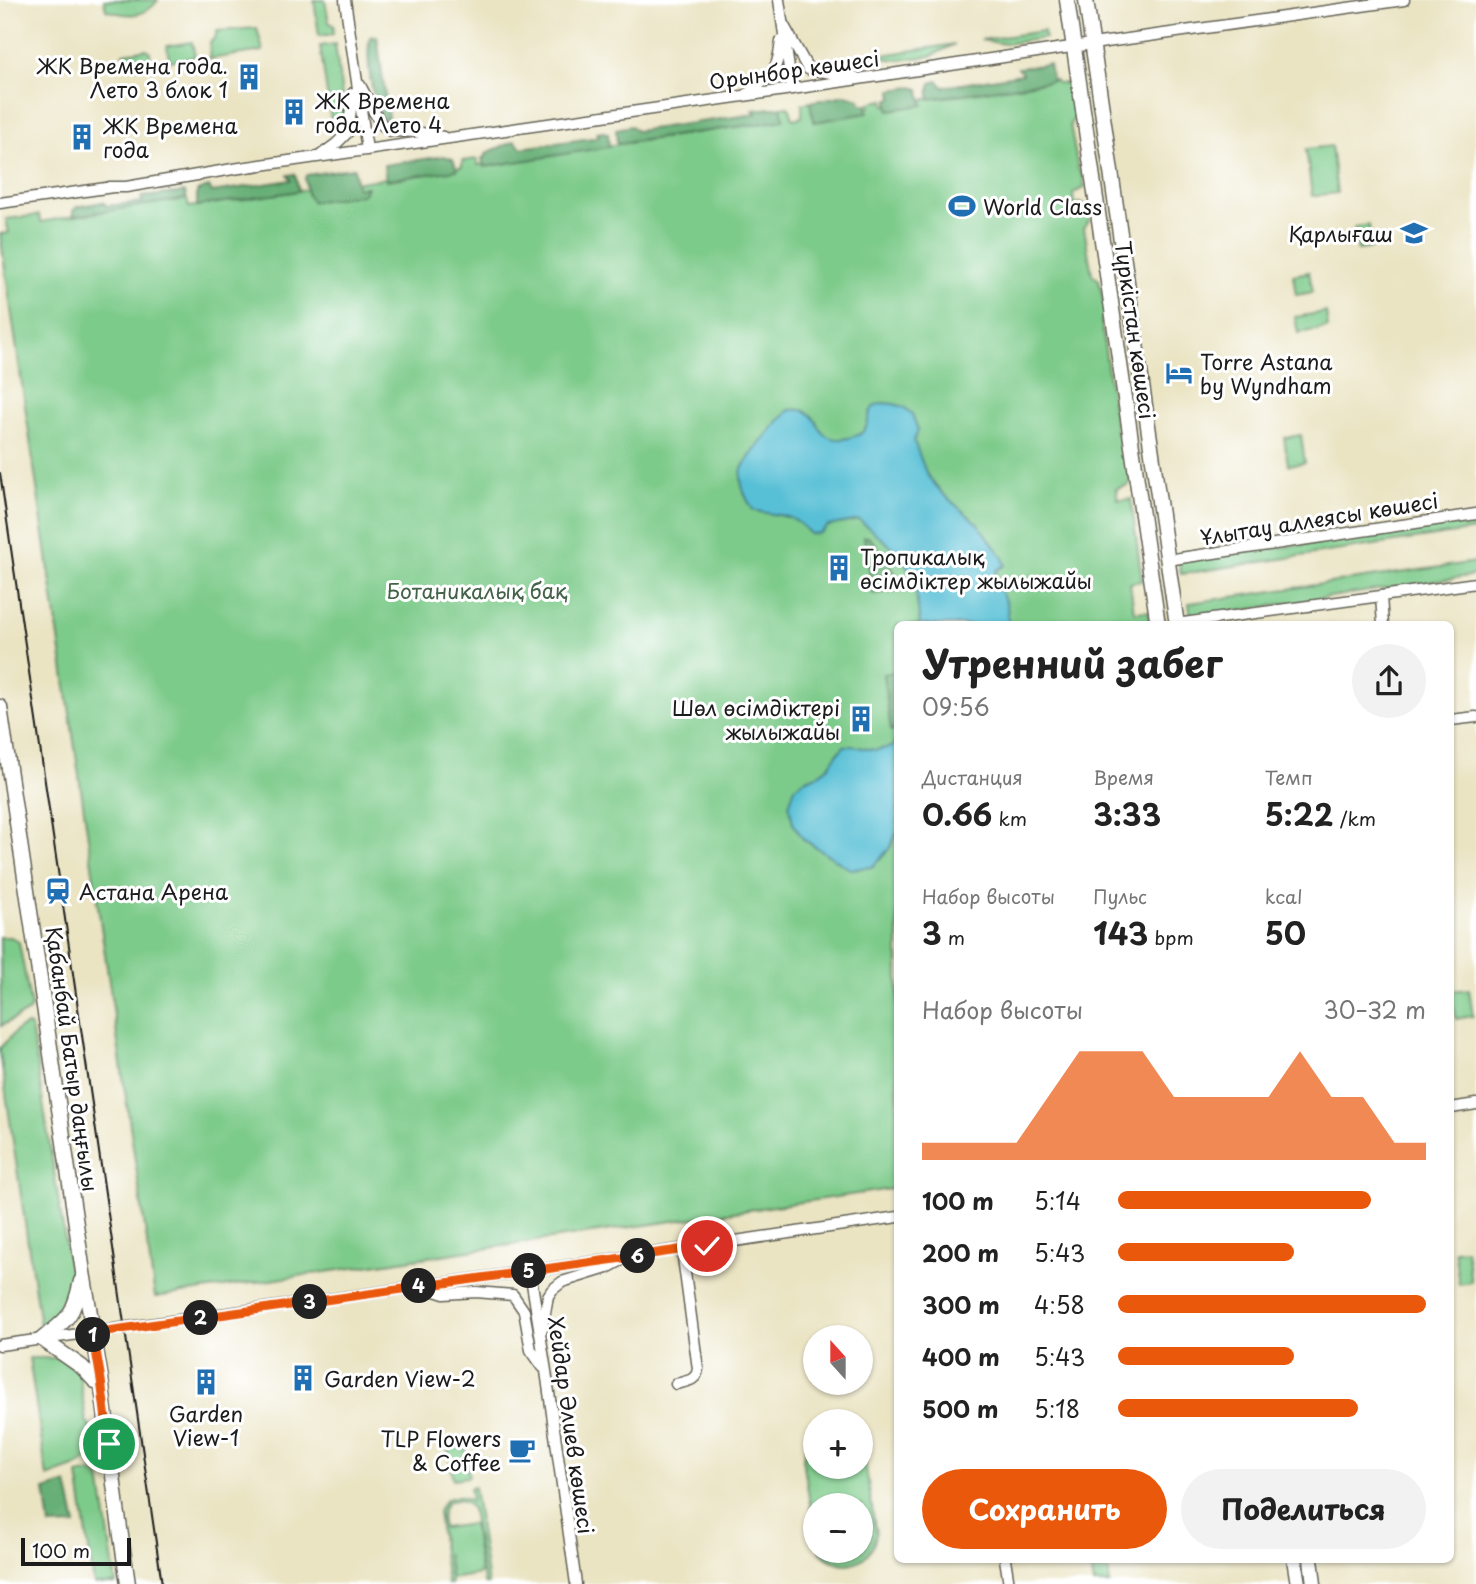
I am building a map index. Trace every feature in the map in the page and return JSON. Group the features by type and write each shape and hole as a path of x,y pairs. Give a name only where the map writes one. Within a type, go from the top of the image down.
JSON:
{"main road":[{"name":"Түркістан көшесі","path":"1067,0 1157,621"},
{"name":"Түркістан көшесі","path":"1086,0 1177,621"},
{"path":"1108,286 1111,292 1120,293 1127,280"},
{"path":"1116,340 1121,330 1126,328 1135,336"},
{"path":"1149,565 1157,577 1167,574 1168,565"},
{"path":"1157,621 1162,611 1167,610 1176,621"},
{"name":"Қабанбай Батыр даңғылы","path":"0,707 101,1380 128,1584"},
{"path":"83,1272 77,1301 71,1314 64,1323 42,1339 82,1367 96,1381"},
{"name":"Қабанбай Батыр даңғылы","path":"93,1333 96,1381 110,1479 117,1508"},
{"path":"1295,1563 1298,1584"},
{"path":"1311,1563 1314,1584"}],"street":[{"path":"345,0 367,150"},
{"path":"779,0 792,89"},
{"name":"Орынбор көшесі","path":"0,203 109,187 126,187 1404,0"},
{"path":"783,24 808,69 863,78"},
{"path":"745,95 775,69 783,24"},
{"path":"355,76 380,123 390,131 453,138"},
{"path":"318,157 348,132 355,76"},
{"name":"Ұлытау аллеясы көшесі","path":"1168,565 1476,514"},
{"path":"1199,621 1476,583"},
{"path":"1381,596 1383,621"},
{"path":"1454,720 1476,717"},
{"path":"1454,1108 1476,1104"},
{"path":"0,1345 626,1258 894,1218"},
{"path":"676,1384 693,1379 698,1374 682,1250"},
{"path":"541,1337 548,1296 552,1290 562,1282 607,1268 626,1258"},
{"name":"Хейдар Әлиев көшесі","path":"530,1271 576,1584"},
{"path":"419,1286 444,1294 476,1292 513,1295 524,1311 531,1350 546,1371"},
{"path":"1006,1563 1009,1584"}],"green space":[{"path":"104,0 158,0 141,13 121,14 106,10"},
{"path":"314,0 325,0 329,22 334,26 333,34 319,36"},
{"path":"257,28 263,51 209,59 210,42 217,31"},
{"path":"1044,31 1045,38 1005,44 981,40"},
{"path":"377,36 388,117 383,121 369,68 370,37"},
{"path":"192,42 195,57 169,61 167,46"},
{"path":"335,44 345,117 340,128 332,128 320,46"},
{"path":"955,44 931,56 900,60 869,57"},
{"path":"147,49 150,52 151,64 126,67 123,63 124,53"},
{"path":"1049,64 1052,81 930,99 931,83 938,81 943,87 1022,74 1018,68"},
{"name":"Ботаникалық бақ","path":"1056,80 1057,83 1074,83 1078,114 1070,124 1078,169 1085,188 1073,193 1074,204 1086,206 1090,219 1084,228 1092,274 1099,280 1106,316 1101,321 1117,436 1123,443 1131,479 1129,485 1116,489 1118,500 1131,499 1142,581 1130,583 1134,612 1148,611 1149,621 894,621 894,1189 155,1297 0,234 9,233 6,219 39,215 41,222 73,216 77,207 103,202 107,206 143,202 141,197 185,192 189,207 462,167 462,161 477,159 478,165 783,120 781,107 787,106 793,119 802,117 802,104 810,102 813,116 870,107 869,103 884,100 885,105"},
{"path":"912,87 919,89 923,105 889,110 888,100 893,98 892,90"},
{"path":"845,95 860,99 861,104 866,104 868,113 814,122 810,102"},
{"path":"781,107 784,120 617,144 616,129 631,126 636,131 756,114 753,110"},
{"path":"597,133 608,133 609,147 484,167 482,158 486,157 486,153 515,141 521,148 599,137"},
{"path":"1331,146 1337,193 1312,196 1306,149"},
{"path":"444,156 453,159 457,170 386,180 384,165"},
{"path":"354,168 357,188 367,187 364,194 312,202 307,194 307,175"},
{"path":"295,174 299,191 197,206 197,191 209,187 212,192 291,180 288,175"},
{"path":"185,192 186,199 74,216 73,211 77,207 103,202 107,206 143,202 141,197"},
{"path":"1369,225 1372,248 1358,250 1354,227"},
{"path":"1309,272 1313,292 1296,295 1293,275"},
{"path":"1326,312 1328,328 1298,333 1295,317"},
{"path":"1301,435 1305,463 1288,465 1284,438"},
{"path":"1476,518 1476,530 1181,574 1178,560 1405,532"},
{"path":"864,537 868,537 894,571 900,584 896,585 895,591 873,594"},
{"path":"1476,562 1476,575 1191,618 1189,603"},
{"path":"894,672 894,731 891,731 883,674"},
{"path":"0,937 11,937 19,942 31,1007 29,1011 1,1026"},
{"path":"1469,989 1473,1016 1456,1019 1454,991"},
{"path":"27,1025 31,1027 72,1285 67,1310 41,1332 0,1053 0,1048 16,1031"},
{"path":"1466,1249 1471,1282 1459,1284 1454,1250"},
{"path":"29,1358 61,1358 79,1372 86,1421 95,1434 95,1455 77,1466 47,1477"},
{"path":"465,1446 469,1477 453,1479 448,1449"},
{"path":"92,1472 100,1477 116,1584 94,1584 78,1475"},
{"path":"806,1479 868,1479 870,1493 808,1493"},
{"path":"67,1483 76,1525 50,1526 45,1490"},
{"path":"474,1487 488,1584 484,1584 472,1509 465,1503 453,1500 443,1510 443,1528 473,1524 480,1574 451,1579 447,1553 451,1584 447,1584 438,1512 447,1499 461,1497 471,1501 470,1488"},
{"path":"873,1514 876,1534 873,1545"},
{"path":"1091,1563 1107,1563 1110,1584 1094,1584"}],"water":[{"path":"882,403 894,404 904,407 912,414 918,430 914,441 927,475 943,494 978,524 1003,558 1005,565 997,570 995,579 1007,605 1009,621 920,621 914,576 893,548 859,520 828,526 820,533 810,534 790,518 753,510 742,485 742,469 786,413 790,410 801,410 808,413 824,433 837,439 858,435 863,431 875,406"},
{"path":"894,744 894,839 890,848 872,867 850,869 803,839 793,823 789,805 795,787 829,766 844,746 875,750 892,747"}],"tram line":[{"path":"0,473 162,1584"}],"place":[{"name":"ЖК Времена года. Лето 3 блок 1","path":"249,77"},
{"name":"ЖК Времена года. Лето 4","path":"294,112"},
{"name":"ЖК Времена года","path":"82,137"},
{"name":"World Class","path":"962,206"},
{"name":"Қарлығаш","path":"1414,233"},
{"name":"Torre Astana by Wyndham","path":"1179,373"},
{"name":"Тропикалық өсімдіктер жылыжайы","path":"839,568"},
{"name":"Шөл өсімдіктері жылыжайы","path":"861,719"},
{"name":"Астана Арена","path":"58,891"},
{"name":"Garden View-2","path":"303,1378"},
{"name":"Garden View-1","path":"206,1382"},
{"name":"TLP Flowers & Coffee","path":"522,1450"}],"route":[{"path":"109,1444 93,1333 707,1246"}]}
